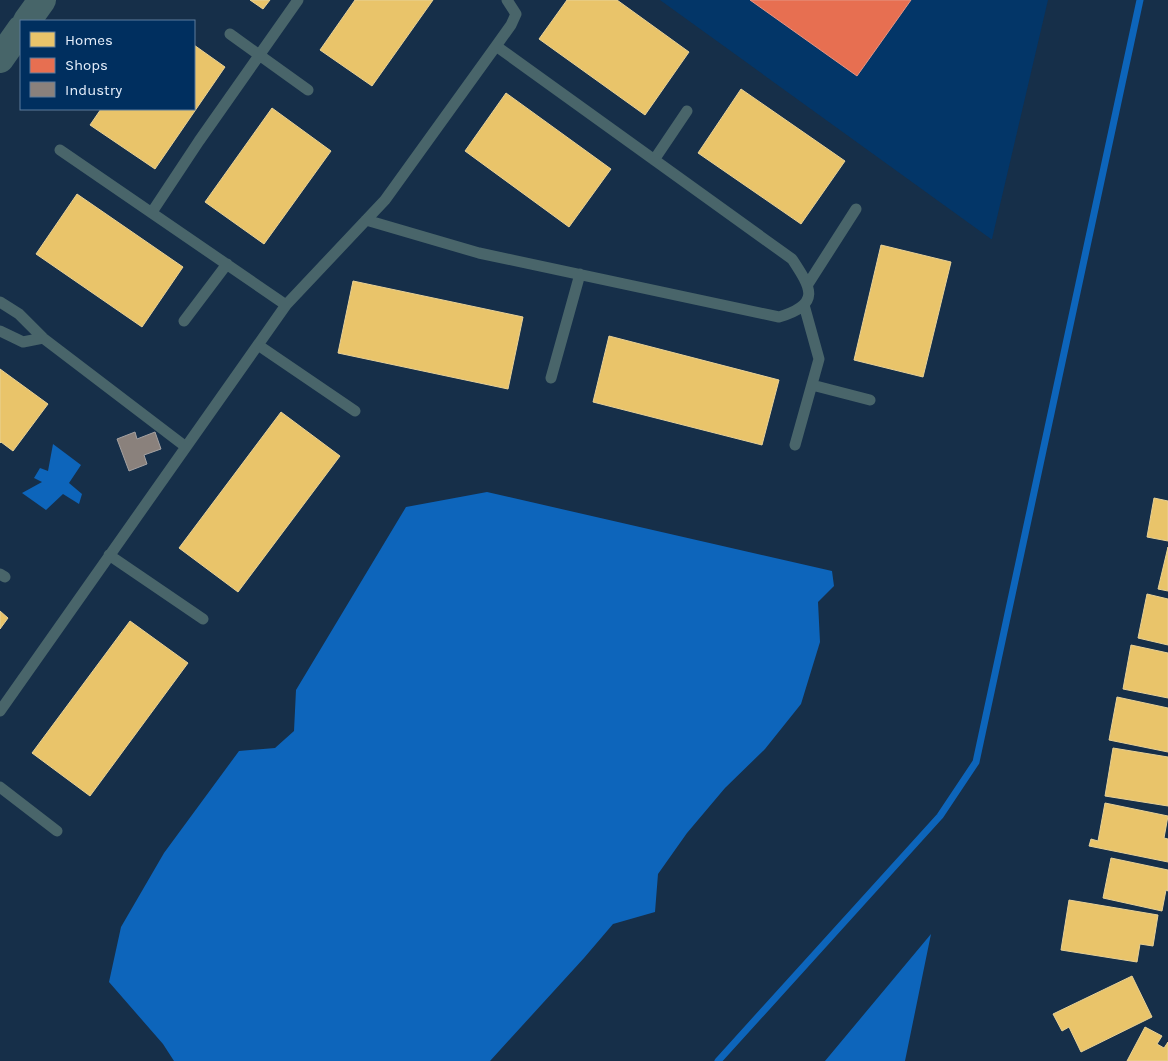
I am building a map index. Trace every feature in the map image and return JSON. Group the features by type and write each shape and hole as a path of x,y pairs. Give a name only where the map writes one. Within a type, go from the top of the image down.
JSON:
{"main road":[{"path":"28,20 42,0"},
{"path":"0,59 20,30"}],"lane":[{"path":"152,212 298,0"},
{"path":"0,711 286,305 385,200 511,25 516,14 507,0"},
{"path":"230,34 308,90"},
{"path":"366,220 478,253 779,317 795,312 804,304 810,294 808,284 792,259 496,46"},
{"path":"654,160 687,111"},
{"path":"60,150 286,305"},
{"path":"808,284 856,209"},
{"path":"184,321 227,264"},
{"path":"551,378 580,274"},
{"path":"0,302 19,314 43,338 186,447"},
{"path":"795,445 819,359 804,304"},
{"path":"0,332 23,342 43,338"},
{"path":"258,345 355,411"},
{"path":"812,385 870,400"},
{"path":"109,555 203,619"},
{"path":"0,787 57,830"}],"shaded area":[{"path":"660,0 1048,0 992,239 991,239"},
{"path":"53,444 81,465 69,483 82,494 79,504 63,494 46,510 22,493 42,482 34,478 40,468 48,471"},
{"path":"487,492 832,571 834,586 818,602 820,642 801,704 765,749 725,788 687,833 658,874 655,912 613,924 490,1061 174,1061 163,1044 109,982 121,927 164,853 239,751 275,748 294,731 296,690 406,507"},
{"path":"931,934 905,1061 825,1061"}],"building: Homes":[{"path":"250,0 270,0 263,9"},
{"path":"355,0 433,0 372,86 320,50"},
{"path":"567,0 617,0 689,52 645,115 539,39"},
{"path":"195,46 225,67 155,169 90,125 100,110 195,110"},
{"path":"741,89 845,161 801,224 698,153"},
{"path":"506,93 611,169 569,227 465,151"},
{"path":"272,108 331,151 264,244 205,202"},
{"path":"77,194 183,267 142,327 36,254"},
{"path":"881,245 951,262 923,377 854,360"},
{"path":"353,281 523,317 508,389 338,353"},
{"path":"609,336 779,380 762,445 593,402"},
{"path":"0,369 48,404 13,451 0,443"},
{"path":"281,412 340,456 238,592 179,548"},
{"path":"1154,498 1168,501 1168,541 1147,537"},
{"path":"1168,547 1168,591 1158,589"},
{"path":"1147,594 1168,599 1168,645 1138,638"},
{"path":"0,611 8,618 0,629"},
{"path":"130,621 188,663 90,796 32,753"},
{"path":"1131,645 1168,653 1168,698 1123,689"},
{"path":"1117,697 1168,708 1168,752 1109,740"},
{"path":"1113,748 1168,757 1168,806 1105,796"},
{"path":"1105,803 1168,816 1164,838 1168,839 1168,862 1089,846 1091,839 1098,841"},
{"path":"1111,858 1168,870 1168,891 1166,890 1162,911 1103,898"},
{"path":"1069,900 1158,915 1153,946 1140,944 1137,962 1061,950"},
{"path":"1132,976 1152,1017 1081,1052 1069,1027 1062,1031 1053,1014"},
{"path":"1145,1027 1162,1036 1157,1044 1164,1048 1168,1042 1168,1061 1127,1061"}],"building: Shops":[{"path":"750,0 911,0 857,76"}],"building: Industry":[{"path":"135,432 137,439 155,432 161,449 144,455 147,464 129,471 117,439"}],"waterway":[{"path":"718,1061 940,816 976,762 1140,0"}]}
